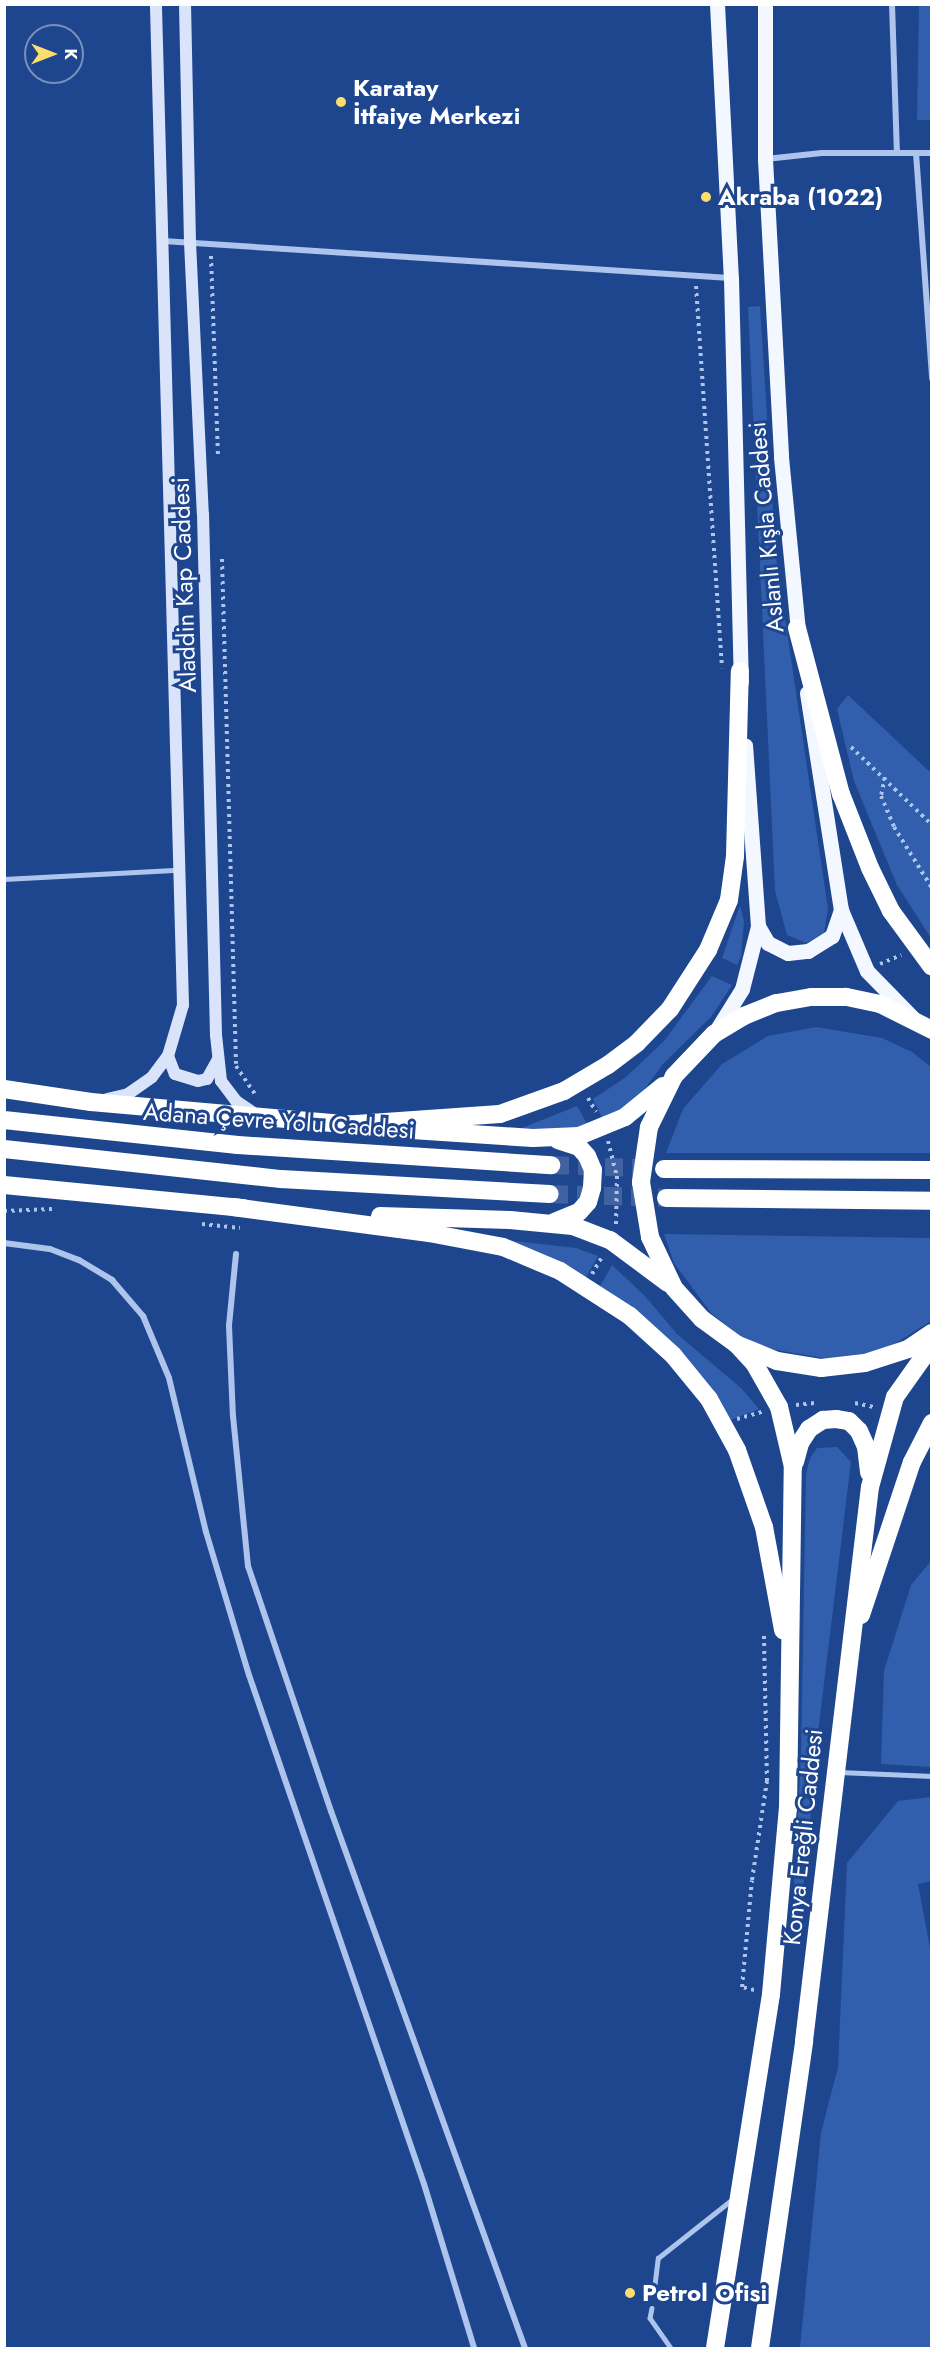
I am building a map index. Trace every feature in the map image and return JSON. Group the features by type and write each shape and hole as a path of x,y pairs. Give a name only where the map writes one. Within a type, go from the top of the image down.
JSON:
{"highway":[{"path":"797,628 841,794 870,868 891,911 932,967"},
{"path":"342,1125 500,1114 564,1091 608,1065 637,1043 670,1009 708,950 729,900 735,856 740,671"},
{"path":"4,1089 91,1102 288,1121 552,1138 604,1128 646,1101 674,1076 714,1034 765,1007 811,997 869,1002 913,1018 932,1030"},
{"path":"674,1076 649,1127 641,1182 650,1238 674,1288"},
{"name":"Adana Çevre Yolu Caddesi","path":"4,1120 238,1145 551,1164"},
{"path":"552,1138 579,1147 592,1170 588,1202 579,1212 552,1223"},
{"path":"4,1149 281,1179 550,1194"},
{"path":"664,1168 932,1170"},
{"path":"4,1185 233,1207 474,1240 534,1258 608,1299 651,1333 702,1392 723,1423 750,1482 764,1527 790,1680"},
{"path":"666,1198 932,1201"},
{"path":"233,1207 552,1223 610,1240 674,1288 702,1319 736,1344 777,1361 821,1368 865,1364 908,1349 932,1333"},
{"name":"Konya Ereğli Caddesi","path":"716,2349 771,1994 786,1858 790,1680 793,1467 779,1407 754,1363 736,1344"},
{"name":"Konya Ereğli Caddesi","path":"760,2349 804,2041 833,1772 870,1486 890,1411 932,1345"},
{"path":"793,1467 800,1443 809,1429 823,1420 849,1421 859,1431 866,1447 870,1486"},
{"path":"849,1650 912,1462 932,1423"}],"main road":[{"name":"Aslanlı Kışla Caddesi","path":"767,4 765,159 781,457 797,628 841,910 867,971 913,1018"},
{"name":"Aslanlı Kışla Caddesi","path":"714,1034 742,989 758,926 740,671 730,278 718,9"},
{"path":"758,926 768,943 788,953 808,951 832,936 841,910"}],"street":[{"name":"Aladdin Kap Caddesi","path":"156,4 183,1005 168,1056"},
{"name":"Aladdin Kap Caddesi","path":"185,4 190,242 204,514 218,1058 221,1082 249,1113 288,1121"},
{"path":"892,4 897,153"},
{"path":"916,153 932,378"},
{"path":"765,159 932,153"},
{"path":"163,241 730,278"},
{"path":"168,1056 175,1074 198,1081 207,1079 218,1058"},
{"path":"91,1102 128,1094 152,1077 168,1056"},
{"path":"4,1243 50,1249 79,1260 112,1280 142,1316 165,1368 206,1532 249,1675 424,2184 474,2349"},
{"path":"236,1254 229,1326 233,1416 248,1566 331,1811 525,2349"}],"lane":[{"path":"4,879 178,870"},
{"path":"833,1772 932,1776"},
{"path":"654,2289 658,2258 740,2192"},
{"path":"652,2308 650,2318 671,2349"}],"path":[{"path":"213,270 218,458"},
{"path":"696,276 722,675"},
{"path":"221,549 237,1066 247,1086 262,1099"},
{"path":"851,747 885,777 932,825"},
{"path":"885,777 881,796 890,817 932,888"},
{"path":"867,971 917,948"},
{"path":"609,1144 618,1193 615,1228 610,1240"},
{"path":"4,1211 56,1209"},
{"path":"192,1223 249,1229"},
{"path":"723,1423 779,1407 822,1402"},
{"path":"851,1402 890,1411"},
{"path":"764,1632 767,1781 752,1880 742,1987 771,1994"}],"shaded area":[{"path":"919,5 931,5 931,120 917,120"},
{"path":"760,306 776,557 828,909 824,933 806,943 787,935 775,891 748,307"},
{"path":"848,695 931,773 931,938 897,885 854,781 837,709"},
{"path":"740,905 744,921 741,956 737,965 722,958"},
{"path":"712,976 732,985 711,1017 663,1064 630,1109 605,1124 593,1099 626,1077 664,1041"},
{"path":"816,1027 882,1038 912,1052 931,1067 931,1153 666,1153 683,1109 722,1064 768,1036"},
{"path":"577,1106 591,1131 495,1137 522,1128"},
{"path":"664,1234 931,1238 931,1321 883,1351 835,1360 770,1349 739,1335 711,1313 674,1263"},
{"path":"506,1240 576,1248 598,1256 584,1281"},
{"path":"612,1265 645,1296 677,1334 741,1388 759,1409 728,1421 597,1292"},
{"path":"837,1447 851,1462 817,1741 806,1872 798,1908 793,1904 801,1755 806,1474 810,1458 817,1448"},
{"path":"931,1561 931,1767 881,1764 884,1671 911,1585"},
{"path":"931,1797 931,1881 918,1884 932,1959 931,2348 800,2348 821,2133 838,2067 847,1863 898,1801"}],"tunnel":[{"path":"551,1165 664,1169"},
{"path":"550,1194 666,1198"}],"place":[{"name":"Karatay İtfaiye Merkezi","path":"341,102"},
{"name":"Akraba (1022)","path":"706,197"},
{"name":"Petrol Ofisi","path":"630,2293"}]}
